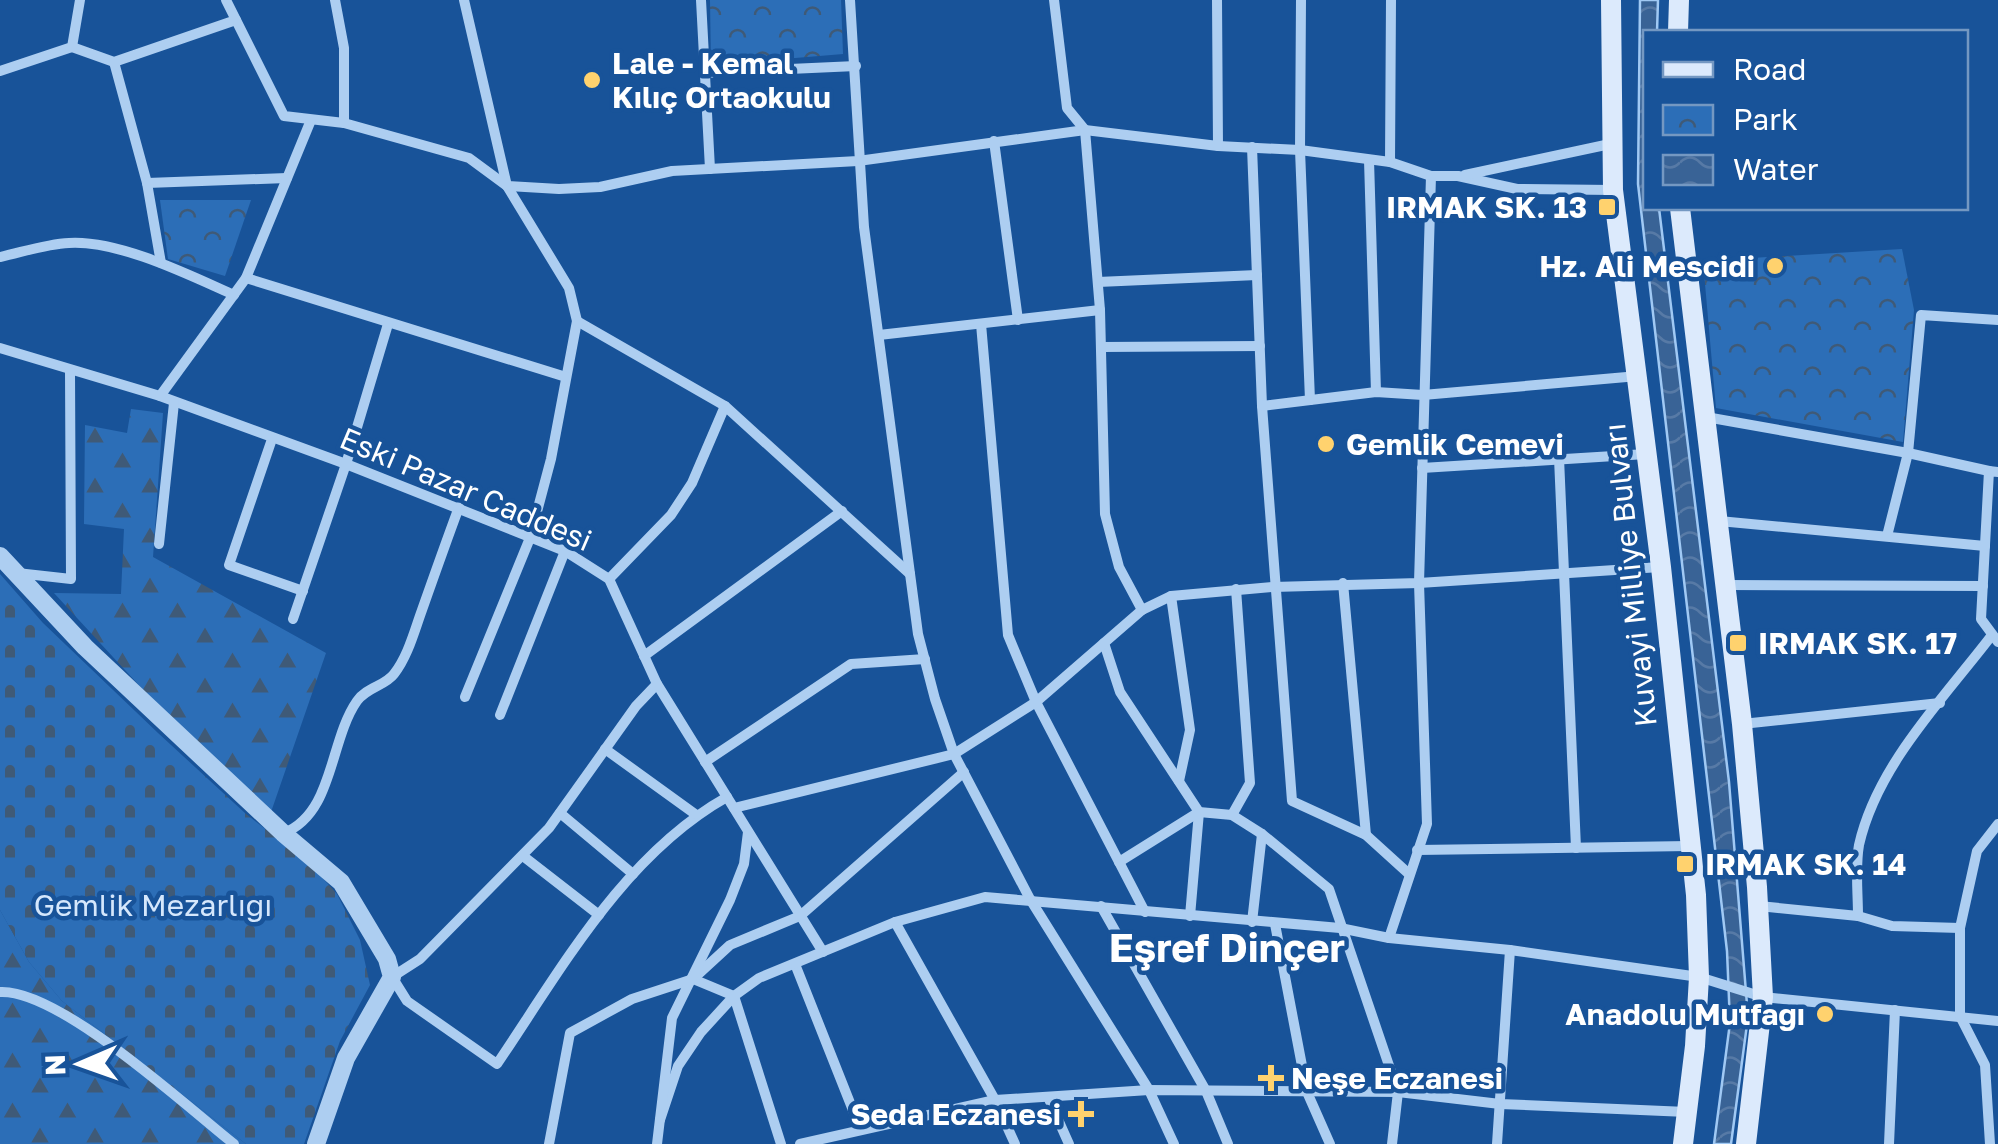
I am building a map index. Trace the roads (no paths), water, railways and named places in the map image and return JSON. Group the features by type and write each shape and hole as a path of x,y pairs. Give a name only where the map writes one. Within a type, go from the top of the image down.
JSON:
{"main road":[{"name":"Kuvayi Milliye Bulvarı","path":"1612,0 1613,190 1661,567 1696,896 1699,977 1683,1144"},
{"path":"1678,0 1678,30"},
{"path":"1680,210 1742,724 1758,906 1763,997 1746,1144"}],"street":[{"path":"72,47 80,0"},
{"path":"226,0 284,116 344,123 469,158 507,186 600,186 672,171 858,161 1085,130 1218,146 1300,150 1390,162 1431,176 1458,176 1610,144"},
{"path":"335,0 344,48 344,123"},
{"path":"464,0 507,186 569,288 577,321 551,459 530,538 465,697"},
{"path":"701,0 710,169"},
{"path":"850,0 858,161 910,574 925,659 954,754 1030,899 1150,1090 1174,1144"},
{"path":"1054,0 1067,108 1085,130 1102,347 1105,514 1118,567 1142,610"},
{"path":"1217,0 1218,146"},
{"path":"1301,0 1300,150 1310,400"},
{"path":"1390,162 1391,0"},
{"path":"0,71 72,47 114,62 236,20"},
{"path":"114,62 147,183 162,263"},
{"path":"704,74 856,66"},
{"path":"160,396 246,278 312,120"},
{"path":"994,141 1018,320"},
{"path":"1252,147 1262,406 1292,800 1366,836 1410,874"},
{"path":"1369,160 1376,392"},
{"path":"1389,938 1427,824 1419,583 1431,176"},
{"path":"1458,176 1516,189 1613,190"},
{"path":"147,183 287,178"},
{"path":"0,258 80,243 162,263 234,295"},
{"path":"1098,282 1257,275"},
{"path":"246,278 566,378"},
{"path":"879,335 1100,310"},
{"path":"1887,536 1908,453 1922,315 1998,320"},
{"path":"577,321 725,406 910,574"},
{"path":"293,619 388,324"},
{"path":"981,324 1008,635 1036,702 1145,912"},
{"path":"1102,347 1260,346"},
{"name":"Eski Pazar Caddesi","path":"0,348 160,396 346,464 565,552 609,579 657,684 823,952"},
{"path":"16,574 71,579 70,371"},
{"path":"1262,406 1376,392 1423,395 1638,376"},
{"path":"159,544 174,403"},
{"path":"609,579 682,499 725,406"},
{"path":"1704,417 1994,472 1981,619 1995,639 1940,703 1882,785 1859,846 1858,916"},
{"path":"272,439 229,565 303,591"},
{"path":"1422,468 1647,454"},
{"path":"1559,458 1576,848"},
{"path":"283,834 300,826 319,799 340,736 357,702 369,689 392,678 407,652 459,507"},
{"path":"644,656 842,510"},
{"path":"1719,521 1985,546"},
{"path":"500,715 565,552"},
{"path":"0,556 85,648 283,834 341,882 407,1001 497,1064 599,915 633,874 696,814 727,796"},
{"path":"734,808 954,754 1036,702 1142,610 1171,596 1236,589 1419,583 1661,567"},
{"path":"1343,584 1366,836"},
{"path":"1725,584 1982,586"},
{"path":"1232,814 1250,784 1236,589"},
{"path":"1171,596 1190,730 1178,782"},
{"path":"1104,643 1120,692 1199,812 1190,916"},
{"path":"705,762 851,664 925,659"},
{"path":"316,1144 346,1058 392,977 420,959 523,856 560,813 636,706 657,684"},
{"path":"1742,724 1940,703"},
{"path":"605,749 696,814"},
{"path":"549,1144 570,1032 632,998 693,979 730,945 800,916 964,772"},
{"path":"1119,862 1199,812 1232,814 1329,889 1398,1092 1392,1144"},
{"path":"560,813 633,874"},
{"path":"1990,1144 1985,1065 1960,1016 1960,928 1977,851 1998,824"},
{"path":"657,1144 672,1018 744,864 748,831"},
{"path":"1252,922 1262,834"},
{"path":"1417,850 1690,846"},
{"path":"523,856 599,915"},
{"path":"660,1120 678,1066 734,996 759,978 895,922 986,897 1340,928 1389,938 1510,950 1699,977 1763,997 1998,1021"},
{"path":"1101,906 1206,1090 1228,1144"},
{"path":"1758,906 1858,916 1892,926 1960,928"},
{"path":"895,922 995,1100 1015,1144"},
{"path":"1276,924 1307,1092 1330,1144"},
{"path":"1496,1144 1510,950"},
{"path":"795,964 860,1128"},
{"path":"693,979 734,996 781,1144"},
{"path":"0,992 15,992 64,1015 144,1070 234,1144"},
{"path":"1889,1144 1894,1010"},
{"path":"800,1144 995,1100 1150,1090 1398,1092 1500,1104 1687,1112"},
{"path":"1048,1097 1069,1144"}],"water":[{"path":"1640,0 1658,0 1657,30 1643,30 1643,210 1659,210 1729,782 1748,1017 1731,1144 1714,1144 1730,1023 1727,951 1638,184"}],"place":[{"name":"Lale - Kemal Kılıç Ortaokulu","path":"592,80"},
{"name":"IRMAK SK. 13","path":"1607,207"},
{"name":"Hz. Ali Mescidi","path":"1775,266"},
{"name":"Gemlik Cemevi","path":"1326,444"},
{"name":"IRMAK SK. 17","path":"1738,643"},
{"name":"IRMAK SK. 14","path":"1685,864"},
{"name":"Anadolu Mutfağı","path":"1825,1014"},
{"name":"Neşe Eczanesi","path":"1271,1078"},
{"name":"Seda Eczanesi","path":"1081,1114"}],"district":[{"name":"Eşref Dinçer","path":"1227,947"}],"park label":[{"name":"Gemlik Mezarlığı","path":"153,905"}]}
